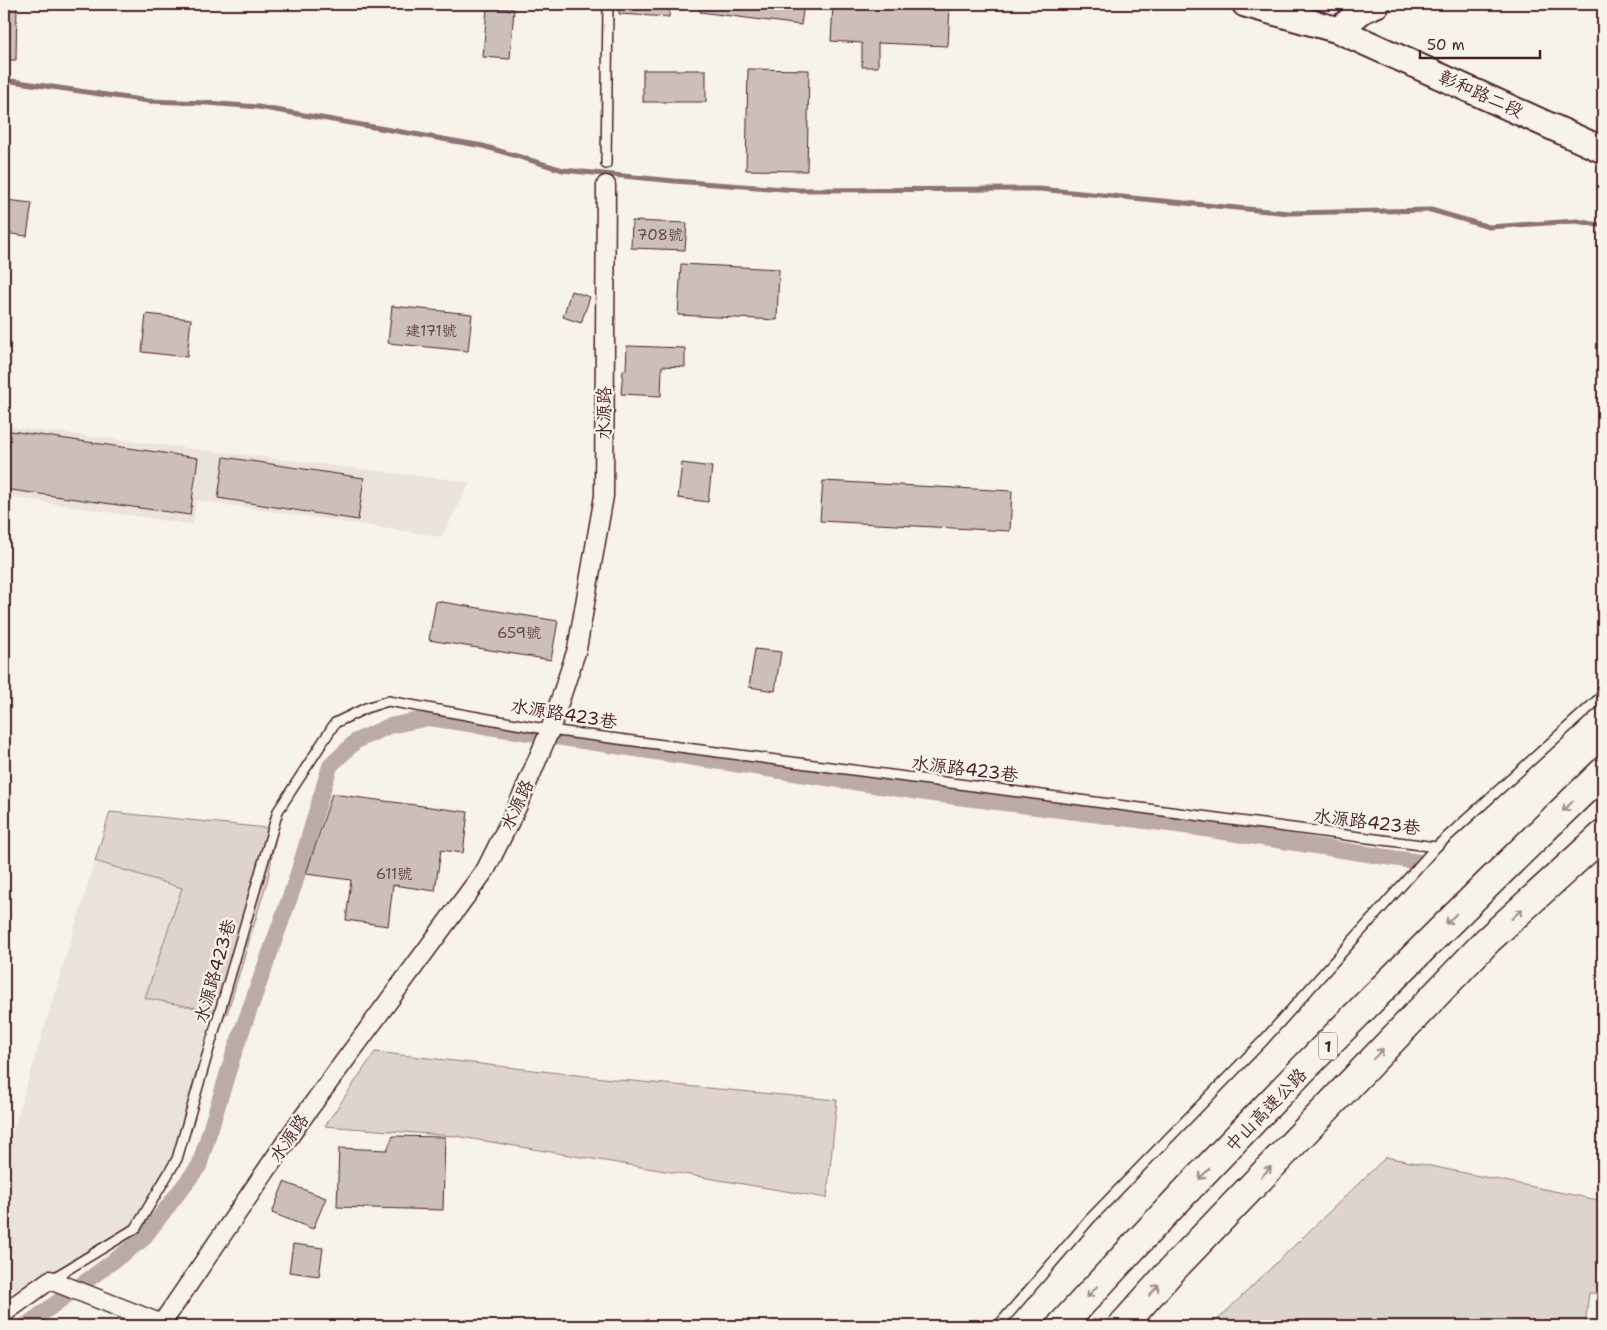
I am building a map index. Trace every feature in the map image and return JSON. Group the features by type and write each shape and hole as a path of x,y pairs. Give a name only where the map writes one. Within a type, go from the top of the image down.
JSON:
{"highway":[{"name":"中山高速公路","path":"1061,1326 1133,1247 1442,928 1603,772"},
{"path":"1122,1326 1171,1271 1488,940 1603,835"}],"street":[{"name":"彰和路二段","path":"1245,4 1338,30 1603,150"},
{"path":"1338,30 1363,10 1377,4"},
{"name":"水源路","path":"161,1325 298,1124 486,869 518,805 550,730 577,649 604,496 606,185"},
{"path":"4,1313 50,1280 161,1325"}],"lane":[{"path":"606,164 608,4"},
{"path":"998,1326 1090,1219 1264,1040 1436,847 1603,695"},
{"name":"水源路423巷","path":"50,1280 136,1228 177,1159 278,812 335,723 366,708 388,701 550,730 1436,847"}],"shaded area":[{"path":"4,426 470,482 442,537 196,500 193,525 4,496"},
{"path":"110,812 277,829 268,878 227,1014 145,998 182,888 95,861"},
{"path":"95,861 183,888 145,998 227,1014 183,1147 136,1220 99,1254 42,1283 5,1293 4,1160"},
{"path":"375,1052 621,1080 837,1100 827,1198 455,1136 325,1126"},
{"path":"1386,1157 1603,1201 1603,1294 1589,1293 1585,1326 1211,1326"}],"building":[{"path":"4,4 17,4 16,60 4,60"},
{"path":"619,4 670,4 669,17 619,14"},
{"path":"701,4 804,4 801,25 700,12"},
{"path":"833,4 950,4 948,46 878,43 878,67 862,67 862,43 831,41"},
{"path":"487,7 514,9 510,59 483,57"},
{"path":"748,69 809,70 807,171 746,170"},
{"path":"643,70 706,70 706,102 643,102"},
{"path":"6,200 32,203 27,236 4,233"},
{"path":"632,221 687,223 685,250 631,248"},
{"path":"681,264 779,269 777,320 678,315"},
{"path":"571,291 590,297 581,323 563,317"},
{"path":"392,306 472,314 468,351 388,343"},
{"path":"146,314 191,319 187,357 142,352"},
{"path":"627,346 685,348 685,367 662,366 661,396 621,394 623,370 626,370"},
{"path":"4,430 198,458 190,515 4,489"},
{"path":"224,457 364,478 358,520 218,498"},
{"path":"682,463 712,467 708,502 678,498"},
{"path":"823,481 1012,491 1010,531 820,521"},
{"path":"436,601 558,621 551,660 429,640"},
{"path":"755,649 781,652 775,691 749,687"},
{"path":"332,794 468,812 463,853 441,850 435,891 393,885 388,926 346,920 351,880 306,874"},
{"path":"393,1136 445,1137 443,1210 337,1207 339,1148 387,1150"},
{"path":"284,1182 326,1198 313,1229 272,1213"},
{"path":"293,1244 323,1248 319,1276 289,1272"}],"waterway":[{"path":"4,80 148,101 258,107 483,146 563,170 674,181 798,190 1039,189 1289,213 1431,210 1489,227 1577,221 1603,226"},
{"path":"25,1326 142,1240 199,1166 234,1053 295,883 330,766 356,741 389,726 429,718 933,794 1185,826 1419,862"}]}
